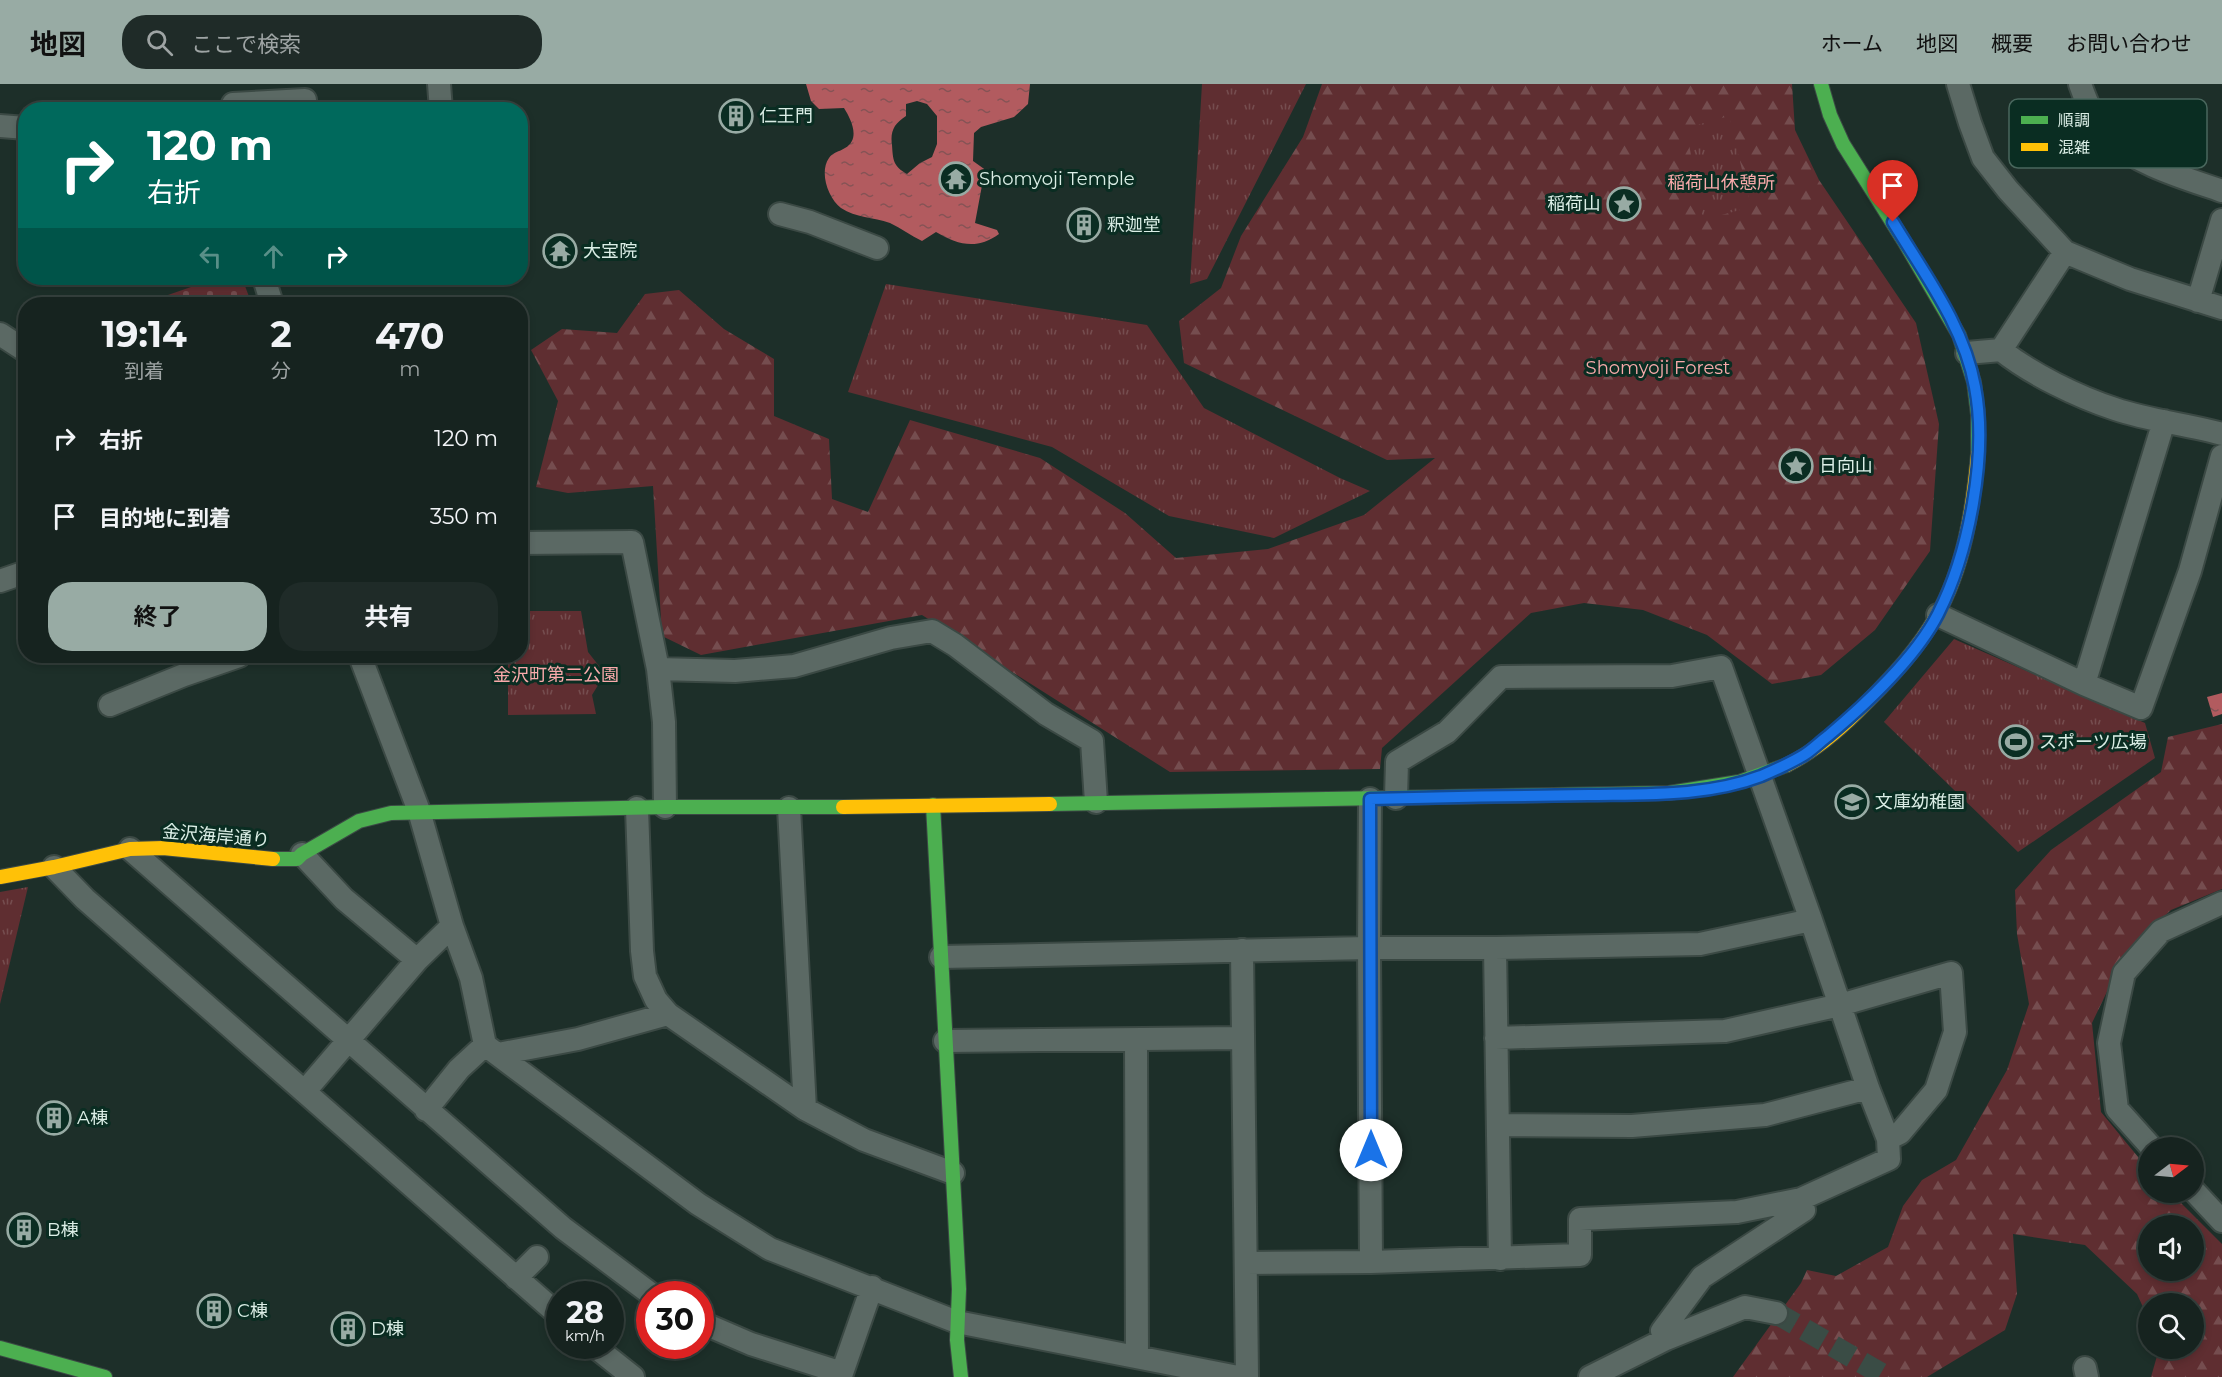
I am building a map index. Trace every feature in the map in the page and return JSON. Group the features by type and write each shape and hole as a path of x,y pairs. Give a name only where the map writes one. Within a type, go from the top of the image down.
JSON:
{"street":[{"path":"439,84 440,102"},
{"name":"金沢海岸通り","path":"0,877 130,849 163,848 286,860 297,859 359,822 391,813 419,811 665,807 789,808 1670,793 1727,785 1760,776 1805,755 1845,722 1893,674 1924,636 1938,615 1957,567 1972,509 1979,452 1976,389 1966,353 1952,319 1893,222 1846,151 1825,107 1821,84"},
{"path":"1958,84 1983,158 2008,190 2065,252 2130,279 2222,308"},
{"path":"2080,84 2085,99"},
{"path":"232,99 305,100"},
{"path":"0,126 18,127"},
{"path":"2161,168 2222,191"},
{"path":"780,214 810,222 877,248"},
{"path":"2198,302 2222,220"},
{"path":"2001,350 2065,252"},
{"path":"0,334 18,346"},
{"path":"1966,353 2001,350 2024,369 2115,409 2164,421 2188,424 2222,434"},
{"path":"2084,684 2164,421"},
{"path":"1938,615 2084,684 2141,708 2190,572 2222,456"},
{"path":"528,543 632,542 658,669 664,722 665,807"},
{"path":"0,581 18,575"},
{"path":"658,669 735,671 794,666 891,638 932,631 955,645 1046,714 1092,741 1096,802"},
{"path":"110,705 219,663"},
{"path":"363,663 419,811 491,1050 698,1204 770,1249 957,1322 1238,1377"},
{"path":"1246,1263 1371,1262 1580,1255 1580,1219 1737,1212 1801,1199 1889,1159 1888,1139 1868,1088 1721,667 1672,676 1501,677 1447,732 1397,762 1396,798"},
{"path":"1370,799 1371,1262"},
{"path":"933,805 959,1289 957,1322 961,1377"},
{"path":"638,808 642,951 645,976 656,1000 668,1014 805,1109 864,1140 953,1173"},
{"path":"789,808 805,1109"},
{"path":"130,849 563,1228 636,1283"},
{"path":"302,854 344,899 417,960"},
{"path":"54,867 86,899 546,1304"},
{"path":"2142,1137 2117,1109 2109,1043 2124,974 2161,930 2222,903"},
{"path":"941,957 1242,950 1700,944 1811,920"},
{"path":"305,1091 417,960 452,926"},
{"path":"1495,948 1500,1258"},
{"path":"1242,950 1247,1377"},
{"path":"1496,1038 1725,1031 1839,1005 1951,973 1955,1032 1936,1090 1900,1133 1888,1139"},
{"path":"426,1110 459,1069 491,1050 578,1038 668,1014"},
{"path":"945,1041 1242,1038"},
{"path":"1136,1040 1137,1357"},
{"path":"1497,1125 1632,1126 1765,1115 1868,1088"},
{"path":"1666,1339 1662,1331 1702,1277 1804,1210 1801,1199"},
{"path":"2204,1202 2222,1221"},
{"path":"516,1278 537,1257"},
{"path":"714,1328 751,1344 842,1373 872,1287"},
{"path":"1586,1371 1745,1306 1776,1313"},
{"path":"0,1348 105,1377"},
{"path":"610,1359 633,1377"}],"green space":[{"path":"1202,84 1306,84 1207,279 1190,284"},
{"name":"Shomyoji Forest","path":"1322,84 1792,84 1795,130 1819,180 1916,323 1939,424 1930,551 1875,630 1821,675 1772,684 1707,635 1643,610 1584,603 1531,613 1382,748 1380,769 1170,772 922,615 701,655 662,636 653,486 568,493 536,487 558,401 531,350 562,329 617,333 645,294 679,290 724,329 774,359 774,416 829,439 832,499 868,512 910,420 1040,458 1125,513 1176,558 1268,549 1364,515 1435,458 1387,460 1184,363 1179,321 1221,288 1241,236 1303,137"},
{"name":"稲荷山休憩所","path":"1729,116 1751,207 1703,220 1686,128"},
{"path":"886,284 1147,325 1204,408 1370,491 1274,538 1169,516 1052,447 848,392"},
{"path":"197,285 245,285 249,297 162,297"},
{"name":"金沢町第二公園","path":"528,611 581,611 588,652 603,671 603,677 592,695 596,714 508,715 508,663 528,663"},
{"path":"1954,639 2145,723 2155,758 2018,852 1884,722"},
{"path":"2222,724 2222,889 2171,910 2126,952 2092,1023 2101,1112 2138,1157 2138,1203 2181,1203 2193,1215 2138,1215 2138,1281 2204,1281 2204,1226 2222,1244 2222,1377 2151,1377 2156,1359 2204,1359 2204,1293 2138,1293 2138,1296 2085,1245 2013,1234 2017,1294 2005,1330 1927,1377 1733,1377 1801,1283 1807,1270 1836,1276 1888,1247 1903,1206 1922,1180 1956,1160 2007,1070 2029,1004 2017,934 2015,890 2051,850 2161,772 2168,737"},
{"path":"28,887 0,1004 0,892"}],"water":[{"path":"806,84 1030,84 1028,104 1014,117 981,127 974,133 973,161 987,171 983,180 975,223 997,230 999,234 975,244 960,243 936,232 922,241 890,223 853,214 841,208 832,198 826,184 825,170 831,156 853,140 852,123 844,108 819,109 811,101","holes":["917,101 927,104 937,116 937,144 932,157 907,174 895,162 892,132 898,122 906,116 906,104"]},
{"path":"2222,693 2222,714 2213,717 2207,697"}],"tunnel":[{"path":"1776,1313 1887,1377"}],"traffic: fast":[{"path":"1821,84 1830,115 1843,144 1959,335 1974,382 1978,415 1978,454"},
{"path":"1050,804 1669,793 1739,782 1787,765"},
{"path":"933,805 959,1289 957,1340 961,1377"},
{"path":"273,859 297,859 359,821 391,813 665,807 843,807"},
{"path":"0,1348 105,1377"}],"traffic: slow":[{"path":"1787,765 1819,745 1848,721 1895,673 1929,629 1954,579 1966,538 1978,454"},
{"path":"843,807 1050,804"},
{"path":"0,877 130,849 163,848 273,859"}],"place":[{"name":"仁王門","path":"736,116"},
{"name":"Shomyoji Temple","path":"956,179"},
{"name":"稲荷山","path":"1624,204"},
{"name":"釈迦堂","path":"1084,225"},
{"name":"大宝院","path":"560,251"},
{"name":"日向山","path":"1796,466"},
{"name":"スポーツ広場","path":"2016,742"},
{"name":"文庫幼稚園","path":"1852,802"},
{"name":"A棟","path":"54,1118"},
{"name":"B棟","path":"24,1230"},
{"name":"C棟","path":"214,1311"},
{"name":"D棟","path":"348,1329"}],"route":[{"path":"1371,1150 1370,799 1670,793 1727,785 1760,776 1805,755 1845,722 1893,674 1938,615 1957,567 1972,509 1979,452 1976,389 1966,353 1952,319 1893,222"}]}
